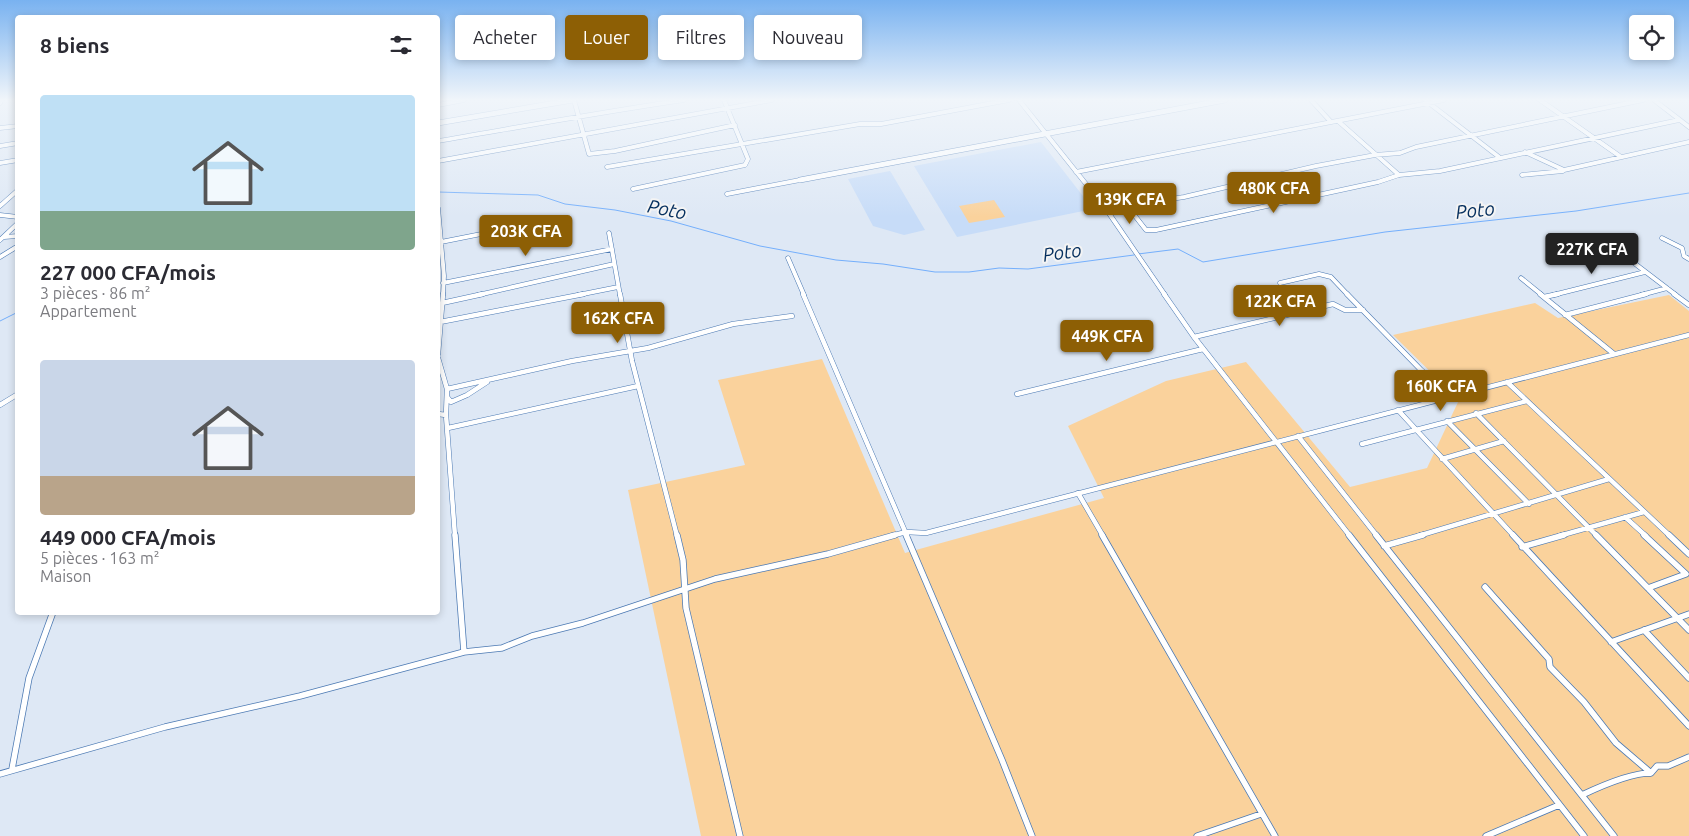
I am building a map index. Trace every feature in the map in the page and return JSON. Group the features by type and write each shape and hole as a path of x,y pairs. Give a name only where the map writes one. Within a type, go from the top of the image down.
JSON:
{"street":[{"path":"440,161 566,139"},
{"path":"584,139 589,154 615,151 673,139"},
{"path":"633,189 742,167 748,159 740,139"},
{"path":"607,166 776,139"},
{"path":"727,194 1019,139"},
{"path":"1050,139 1106,209 1203,349 1584,836"},
{"path":"1076,172 1244,139"},
{"path":"1358,139 1399,175"},
{"path":"1106,209 1184,197 1316,166 1375,155 1400,153 1416,147 1457,139"},
{"path":"1477,139 1499,157"},
{"path":"1128,207 1143,227 1150,230 1378,182 1399,175 1440,171 1581,139"},
{"path":"1598,139 1621,157"},
{"path":"1522,175 1564,170 1689,142"},
{"path":"0,146 15,144"},
{"path":"1524,152 1564,170"},
{"path":"0,163 15,160"},
{"path":"0,206 15,193"},
{"path":"0,215 15,217"},
{"path":"1,238 15,226"},
{"path":"441,242 511,228"},
{"path":"609,233 630,352 683,560 686,608 740,836"},
{"path":"1,238 15,236"},
{"path":"1662,238 1682,248 1687,248"},
{"path":"440,239 443,283 440,322 618,286"},
{"path":"0,257 15,248"},
{"path":"1682,248 1684,256 1689,259"},
{"path":"443,283 612,249"},
{"path":"1617,250 1689,306"},
{"path":"788,258 906,532 1032,836"},
{"path":"442,303 614,264"},
{"path":"1544,297 1645,272"},
{"path":"1280,282 1325,274 1331,277 1421,370 1450,396"},
{"path":"1521,278 1614,354"},
{"path":"1565,315 1667,288"},
{"path":"1194,337 1333,304 1345,310 1364,310"},
{"path":"447,389 572,361 630,352 680,340 733,324 792,316"},
{"path":"0,774 12,769 165,727 300,696 464,652 502,648 532,636 576,625 715,580 828,554 906,532 926,533 1689,334"},
{"path":"1016,394 1203,349"},
{"path":"440,363 447,389 446,415 464,652"},
{"path":"447,396 451,402 457,401 490,380"},
{"path":"1507,382 1689,554"},
{"path":"448,428 638,386"},
{"path":"0,405 15,396"},
{"path":"1362,444 1527,401"},
{"path":"1398,410 1522,547 1689,726"},
{"path":"1476,413 1689,630"},
{"path":"440,414 446,415"},
{"path":"1447,421 1529,504"},
{"path":"1298,436 1614,836"},
{"path":"1442,459 1504,441"},
{"path":"1384,546 1494,515 1609,479"},
{"path":"1078,494 1275,836"},
{"path":"1522,547 1644,512"},
{"path":"1625,517 1686,574 1648,588"},
{"path":"1486,587 1548,659 1550,667 1584,702 1616,743 1651,773"},
{"path":"1611,642 1689,614"},
{"path":"12,769 33,663 52,615"},
{"path":"1644,630 1689,678"},
{"path":"1582,795 1603,785 1630,778 1636,773 1651,773 1657,766 1668,766 1689,757"},
{"path":"1486,836 1559,805"},
{"path":"1198,836 1261,814"}],"shaded area":[{"path":"1041,142 1093,209 957,237 914,166"},
{"path":"890,171 925,230 904,235 873,226 848,179"},
{"path":"994,200 1005,217 969,223 959,206"},
{"path":"1669,295 1689,311 1689,836 701,836 628,490 745,465 718,380 822,359 905,553 1104,498 1068,426 1166,381 1246,362 1350,487 1427,468 1459,400 1393,335 1535,303 1558,318"}],"waterway":[{"name":"Poto","path":"440,192 538,195 565,204 615,210 671,221 760,246 836,260 883,264 935,272 969,272 999,268 1028,269 1134,255"},
{"name":"Poto","path":"1138,254 1178,249 1203,262 1385,232 1576,211 1689,193"},
{"name":"Poto","path":"0,321 15,314"}]}
